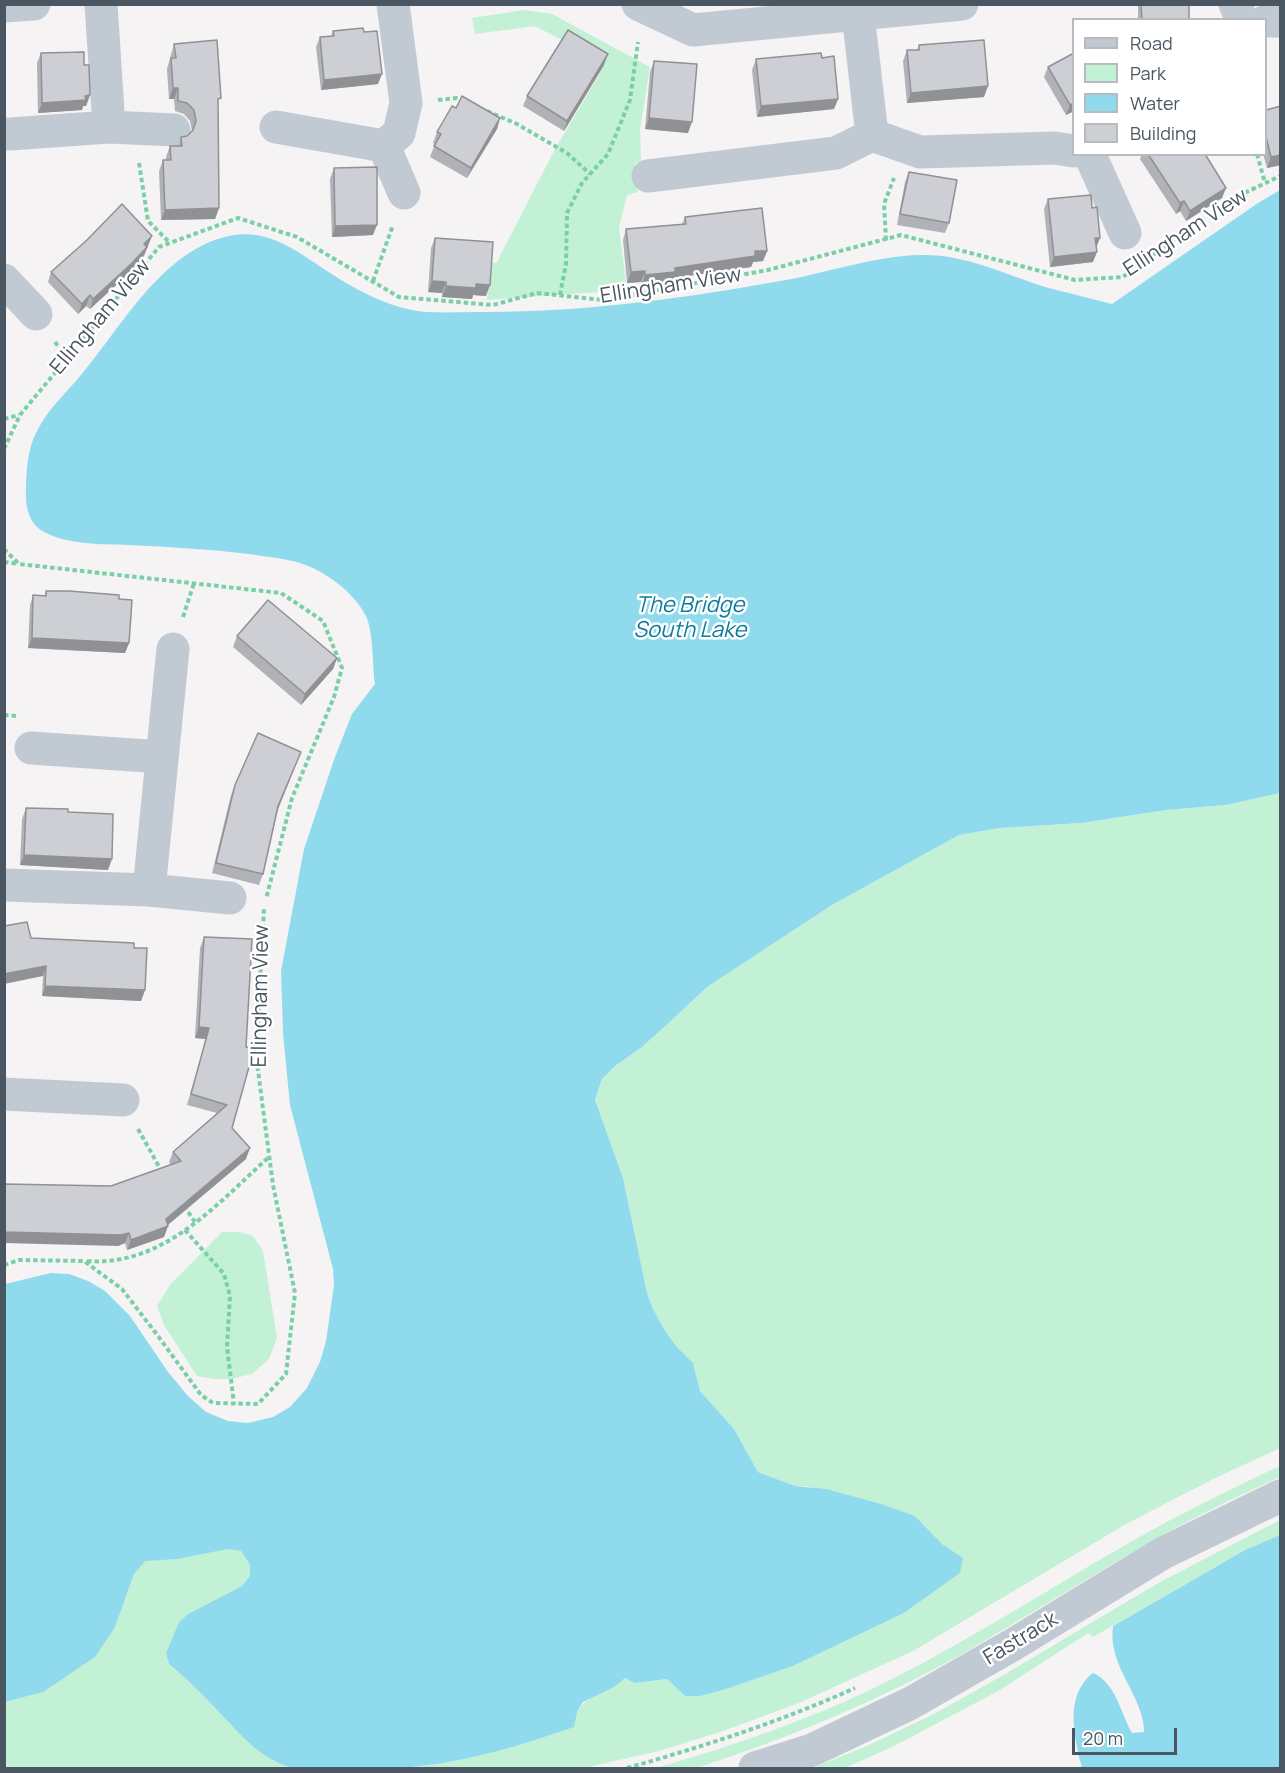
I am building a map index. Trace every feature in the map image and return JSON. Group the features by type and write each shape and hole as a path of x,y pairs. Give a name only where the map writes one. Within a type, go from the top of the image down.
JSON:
{"street":[{"path":"4,6 34,4"},
{"path":"101,4 123,127"},
{"path":"384,146 399,133 406,103 393,4"},
{"path":"638,4 693,30 908,7 962,4"},
{"path":"1235,4 1241,18"},
{"path":"858,14 872,135"},
{"path":"10,134 123,127 174,130"},
{"path":"276,127 384,146"},
{"path":"648,176 836,153 872,135 920,152 1055,148 1072,151"},
{"path":"384,146 404,193"},
{"path":"1090,156 1125,232"},
{"path":"4,280 36,314"},
{"path":"149,890 173,649"},
{"path":"31,748 162,757"},
{"path":"4,885 149,890 230,898"},
{"path":"4,1094 123,1100"},
{"name":"Fastrack","path":"755,1768 812,1750 911,1703 1014,1644 1162,1553 1281,1496"}],"path":[{"path":"560,295 566,264 567,213 582,183 608,154 630,100 638,40"},
{"path":"406,103 457,98 467,102"},
{"path":"477,107 518,124 567,153 590,174"},
{"path":"123,127 140,176 148,220 170,243"},
{"path":"886,240 884,204 892,183 896,173 920,152"},
{"path":"1258,156 1266,183"},
{"name":"Ellingham View","path":"4,449 20,415 159,247 237,218 297,237 399,297 493,304 537,293 603,300 768,270 901,236 1075,280 1123,276 1230,200 1281,176"},
{"path":"373,281 404,193"},
{"path":"4,419 20,415"},
{"path":"4,549 19,564"},
{"name":"Ellingham View","path":"4,562 281,593 323,621 342,668 334,697 292,798 264,908 256,1055 270,1156 294,1293 286,1374 258,1404 213,1403 201,1395 122,1289 84,1261"},
{"path":"123,1100 133,1113 139,1134 164,1174"},
{"path":"4,1265 20,1260 108,1263 158,1248 207,1214 270,1156"},
{"path":"181,1201 195,1222"},
{"path":"185,1230 224,1274 230,1296 228,1347 234,1404"},
{"path":"627,1768 728,1738 804,1711 866,1683"}],"green space":[{"path":"524,10 552,14 650,67 640,130 641,162 635,163 638,192 627,195 619,228 627,290 487,300 491,264 497,262 554,151 600,73 601,60 535,26 475,34 472,18"},
{"path":"1280,793 1280,1448 1211,1480 1126,1524 913,1651 799,1703 723,1731 659,1751 584,1768 395,1768 423,1766 577,1712 586,1701 625,1678 635,1683 667,1679 685,1696 726,1689 793,1666 904,1613 960,1573 962,1558 942,1544 915,1516 806,1486 795,1486 758,1472 734,1429 700,1391 693,1363 676,1346 653,1309 647,1293 623,1178 595,1100 602,1079 615,1066 642,1047 707,987 832,905 959,835 1000,828 1081,823 1166,810 1226,805"},
{"path":"222,1232 240,1232 253,1236 263,1251 277,1338 269,1359 252,1374 231,1379 197,1376 164,1325 157,1306 170,1285"},
{"path":"1280,1466 1280,1477 1166,1533 942,1665 884,1694 764,1745 703,1766 656,1768 779,1728 839,1704 898,1676 1155,1528"},
{"path":"1280,1520 1280,1535 1245,1550 1093,1637 1088,1633 1000,1690 894,1746 845,1768 813,1768 869,1745 936,1713 1160,1582"},
{"path":"228,1549 241,1551 250,1565 250,1576 242,1586 188,1614 179,1622 166,1653 169,1664 260,1752 292,1768 5,1768 5,1702 43,1692 115,1627 134,1574 145,1560 178,1559"}],"water":[{"name":"The Bridge South Lake","path":"1280,190 1280,793 1226,805 1166,810 1081,823 1000,828 959,835 832,905 707,987 642,1047 615,1066 602,1079 595,1100 623,1178 647,1293 653,1309 676,1346 693,1363 700,1391 734,1429 758,1472 795,1486 826,1489 915,1516 942,1544 963,1558 960,1573 904,1613 793,1666 726,1689 700,1696 685,1696 667,1679 635,1683 625,1678 614,1687 583,1702 577,1712 574,1727 499,1751 460,1760 405,1768 292,1768 260,1752 169,1664 166,1653 179,1622 188,1614 242,1586 250,1576 250,1565 241,1551 228,1549 178,1559 145,1561 134,1574 115,1627 95,1657 43,1692 5,1702 5,1284 51,1273 69,1274 88,1281 105,1291 130,1316 168,1372 188,1396 206,1412 228,1421 248,1423 273,1417 290,1407 307,1388 320,1362 326,1341 334,1285 333,1269 290,1105 283,1033 281,971 304,849 352,714 375,684 369,623 361,607 338,584 319,571 300,563 219,551 74,542 44,532 30,517 26,502 26,488 28,461 34,436 52,407 81,375 145,293 183,257 205,244 229,236 245,234 274,240 287,246 348,284 380,300 402,308 425,312 561,310 636,303 749,287 869,261 921,255 969,261 1045,287 1112,304"},
{"path":"1280,1535 1280,1768 1082,1768 1074,1730 1075,1705 1084,1682 1093,1673 1101,1678 1112,1691 1132,1733 1144,1732 1138,1706 1115,1654 1113,1626 1245,1550"}],"building":[{"path":"1141,4 1189,4 1189,18 1142,18"},
{"path":"363,28 364,32 377,31 382,74 324,80 320,37 334,36 333,31"},
{"path":"568,30 608,54 567,121 527,96"},
{"path":"217,40 221,98 218,99 219,208 165,210 163,160 171,160 170,146 182,146 181,137 187,136 193,130 196,121 194,110 187,103 178,101 178,88 173,88 171,58 176,58 174,44"},
{"path":"984,40 988,86 911,93 907,50 919,50 919,45"},
{"path":"84,52 84,65 89,65 90,95 85,96 86,100 42,103 41,53"},
{"path":"821,53 822,58 834,56 838,99 761,106 756,59"},
{"path":"1072,54 1072,104 1070,105 1048,67"},
{"path":"654,61 697,64 692,122 649,118"},
{"path":"462,96 500,118 471,168 434,146 441,134 437,132 452,106 456,108"},
{"path":"1281,106 1281,155 1271,157 1267,141 1267,110"},
{"path":"1149,156 1206,156 1226,188 1190,211 1184,201 1180,203"},
{"path":"377,167 377,225 335,226 334,168"},
{"path":"909,172 957,180 949,223 900,214"},
{"path":"1091,195 1092,208 1097,207 1100,238 1095,238 1097,252 1054,257 1048,199"},
{"path":"122,204 152,236 144,244 147,247 131,264 93,299 90,295 82,304 51,272"},
{"path":"762,208 767,251 755,251 755,256 675,268 675,272 645,275 645,271 631,272 626,229 686,224 685,217"},
{"path":"435,238 493,242 490,285 476,284 476,288 446,286 446,282 432,281"},
{"path":"46,591 119,595 119,599 132,600 129,643 32,638 33,595 46,596"},
{"path":"268,600 337,658 305,694 237,636"},
{"path":"258,733 301,752 278,806 263,874 216,863 235,785"},
{"path":"26,808 68,809 68,812 113,814 112,859 24,855"},
{"path":"27,922 31,938 134,943 134,948 147,948 145,990 45,986 46,966 4,974 4,926"},
{"path":"204,937 252,939 246,1047 254,1049 232,1128 250,1148 166,1219 168,1226 131,1240 129,1233 121,1235 4,1232 4,1184 111,1186 181,1161 173,1152 227,1105 191,1094 209,1028 199,1027"}]}
